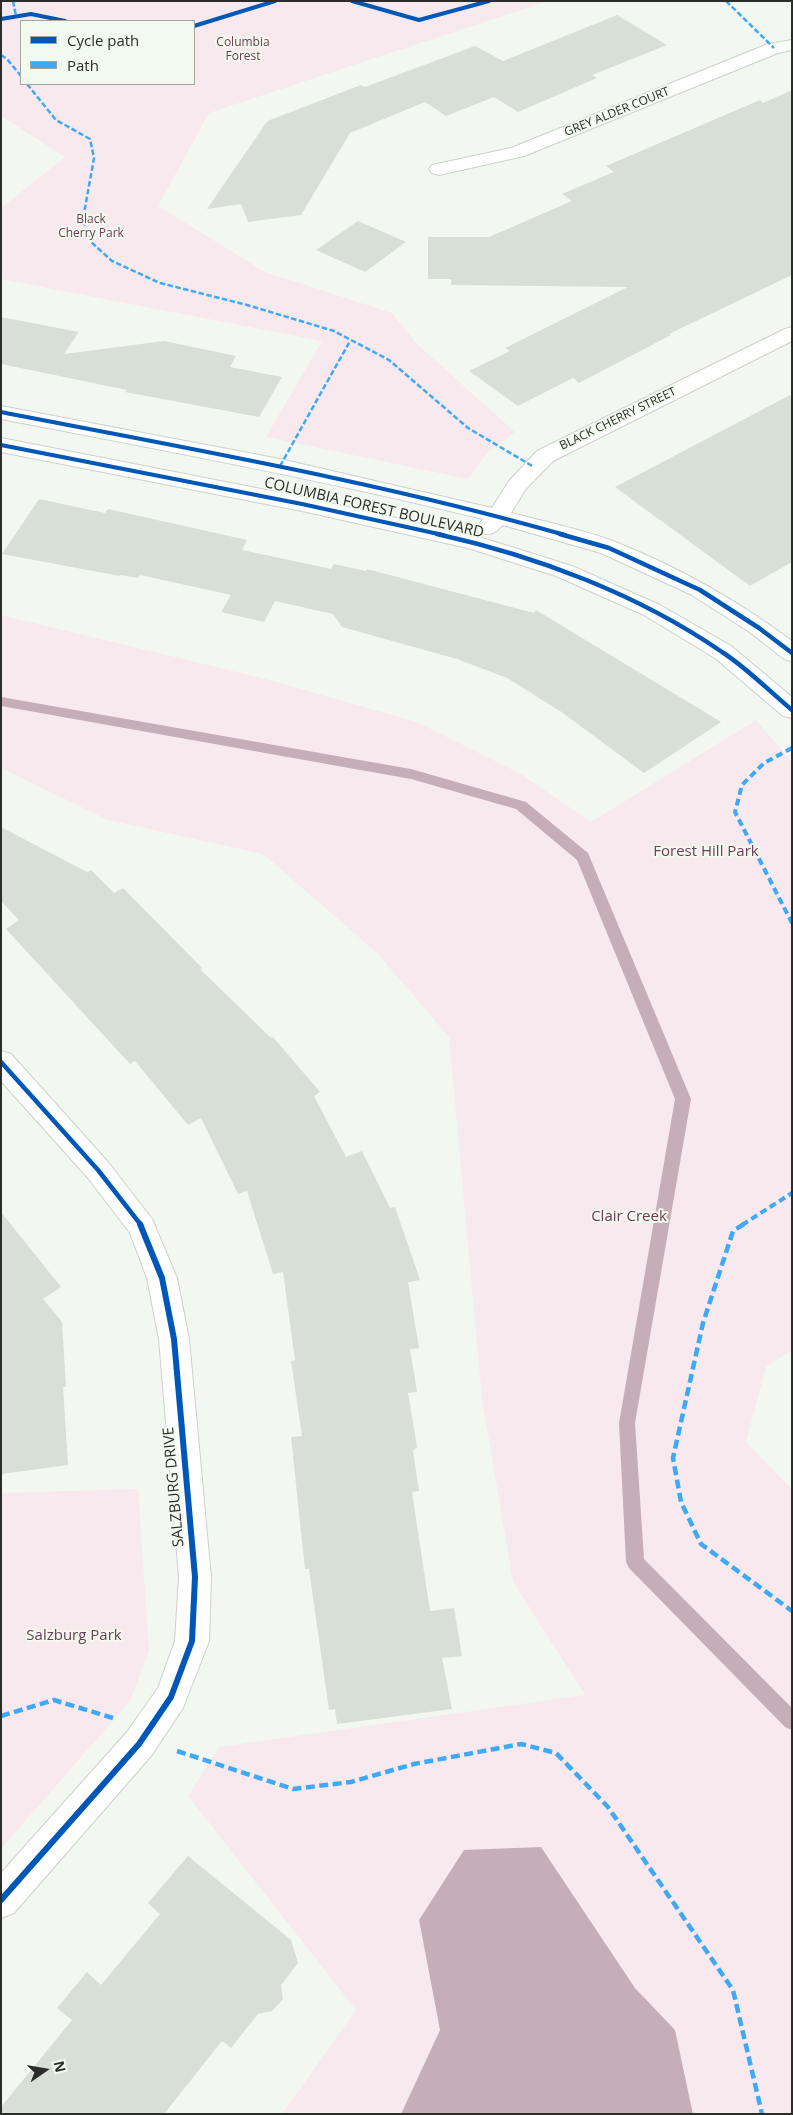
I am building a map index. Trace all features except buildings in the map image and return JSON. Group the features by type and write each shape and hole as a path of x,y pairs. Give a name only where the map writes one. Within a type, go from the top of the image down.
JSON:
{"street":[{"name":"GREY ALDER COURT","path":"439,169 517,152 774,48 792,45"},
{"name":"BLACK CHERRY STREET","path":"473,542 498,516 517,486 545,456 792,333"},
{"name":"COLUMBIA FOREST BOULEVARD","path":"1,412 280,466 498,516 608,548 691,586 759,628 792,653"},
{"name":"COLUMBIA FOREST BOULEVARD","path":"1,445 302,504 473,542 564,571 652,610 723,652 792,710"},
{"name":"SALZBURG DRIVE","path":"1,1062 98,1170 142,1227 162,1278 174,1339 195,1577 192,1641 171,1698 140,1744 1,1900"}],"green space":[{"name":"Black Cherry Park","path":"1,1 548,1 209,113 158,206 265,272 392,313 416,343 515,432 486,454 468,479 266,437 322,341 1,279 1,208 65,157 1,116"},
{"name":"Clair Creek","path":"1,615 266,679 417,722 521,774 591,822 756,720 792,762 792,1350 766,1367 746,1442 792,1489 792,2114 693,2114 675,2030 635,1988 541,1847 419,1920 440,2030 401,2114 282,2114 356,2010 188,1796 219,1747 585,1695 513,1582 482,1399 449,1037 377,953 263,854 108,820 1,768"},
{"name":"Salzburg Park","path":"138,1489 149,1651 130,1701 1,1849 1,1493"}],"shaded area":[{"path":"541,1847 635,1988 675,2030 693,2114 401,2114 440,2030 419,1920 464,1850"}],"waterway":[{"path":"1,701 411,774 521,805 583,857 683,1099 627,1423 635,1562 792,1721"}],"marked path":[{"path":"13,1 16,16"},
{"path":"726,1 774,48"},
{"path":"1,55 7,59 20,75"},
{"path":"28,85 56,120 90,139 94,158 83,219 90,241 112,261 160,283 247,305 334,331 389,360 468,428 534,467"},
{"path":"280,466 350,341"},
{"path":"792,748 764,763 742,785 735,812 792,923"},
{"path":"792,1193 733,1231 703,1323 673,1458 681,1502 701,1544 792,1611"},
{"path":"1,1716 54,1700 113,1718"},
{"path":"177,1751 293,1789 351,1782 414,1764 521,1744 556,1753 608,1807 733,1990 762,2114"}],"cycle path":[{"path":"195,26 275,1"},
{"path":"352,1 419,20 489,1"},
{"path":"1,19 31,14 60,20"},
{"path":"1,412 280,466 417,496 498,516 609,548 700,590 759,628 792,653"},
{"path":"1,445 302,504 473,542 564,571 652,610 723,652 792,710"},
{"path":"1,1062 98,1170 142,1227 162,1278 174,1339 195,1577 192,1641 171,1697 139,1744 1,1900"}],"park label":[{"name":"Columbia Forest","path":"243,50"},
{"name":"Forest Hill Park","path":"706,852"}]}
